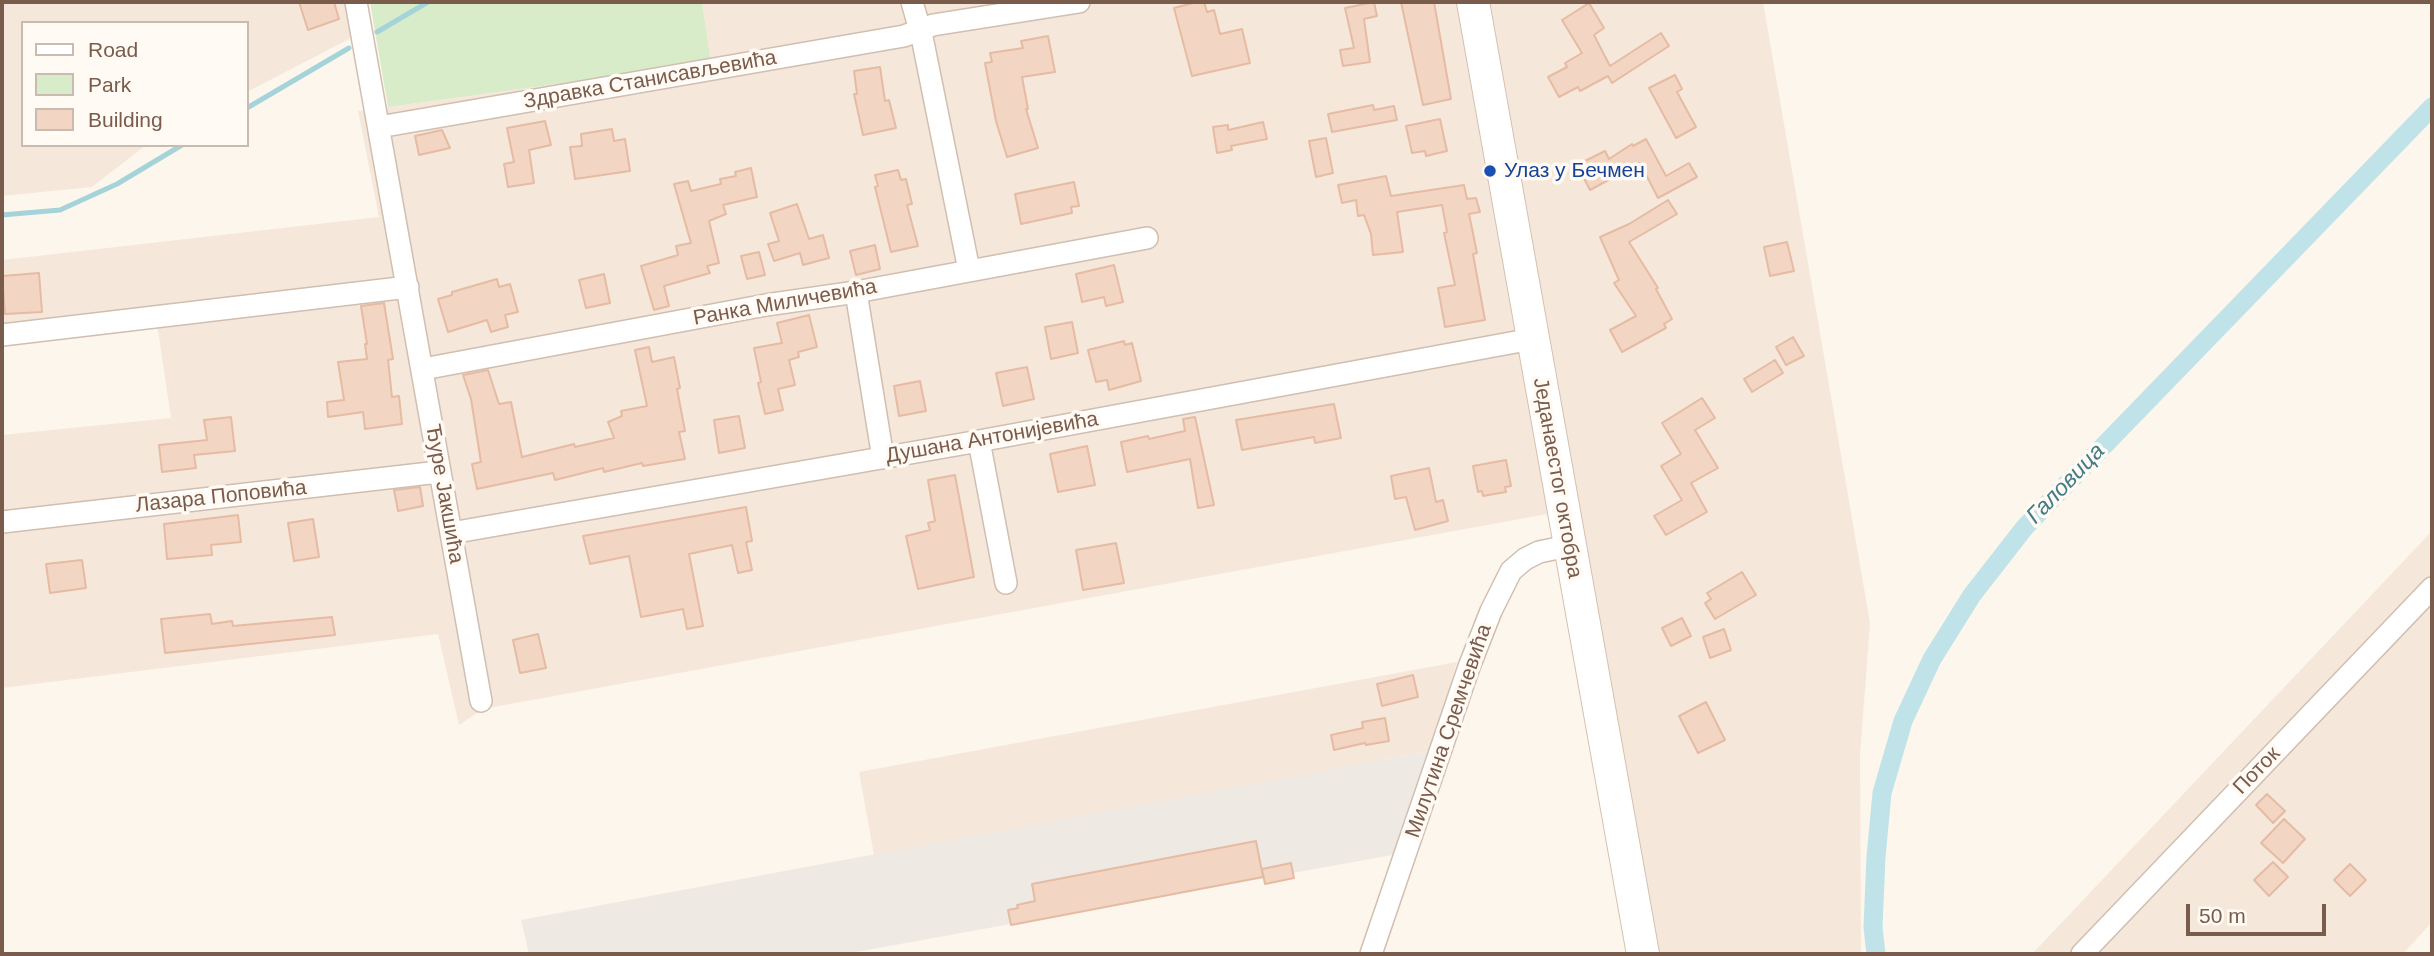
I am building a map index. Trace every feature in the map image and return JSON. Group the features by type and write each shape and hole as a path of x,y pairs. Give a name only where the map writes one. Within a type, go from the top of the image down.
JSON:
{"main road":[{"name":"Једанаестог октобра","path":"1472,2 1643,954"}],"street":[{"name":"Ђуре Јакшића","path":"356,2 481,701"},
{"path":"912,2 969,270"},
{"name":"Здравка Станисављевића","path":"379,127 890,39 933,25 1079,2"},
{"name":"Ранка Миличевића","path":"423,369 1147,239"},
{"path":"2,335 408,287"},
{"path":"856,292 883,458"},
{"name":"Душана Антонијевића","path":"451,533 978,441 1532,339"},
{"path":"978,441 1006,583"},
{"name":"Лазара Поповића","path":"2,522 439,472"},
{"name":"Милутина Сремчевића","path":"1371,954 1469,667 1491,611 1511,571 1525,559 1539,552 1568,546"},
{"name":"Поток","path":"2082,954 2432,588"}],"shaded area":[{"path":"2,2 347,2 353,37 248,91 248,21 21,21 21,147 143,147 92,187 2,196"},
{"path":"702,2 1763,2 1870,623 1860,755 1861,954 1650,954 1569,510 483,709 459,725 438,634 2,688 2,435 171,418 156,317 2,335 2,260 379,217 358,111 711,63"},
{"path":"2432,531 2432,922 2403,954 2032,954"},
{"path":"1457,662 1430,751 874,855 859,772"},
{"path":"1430,751 1398,854 845,954 529,954 521,920"}],"green space":[{"path":"370,2 702,2 711,63 388,107"}],"building":[{"path":"299,2 334,2 339,19 308,30"},
{"path":"1204,2 1207,12 1214,10 1220,34 1242,29 1250,63 1192,76 1174,8"},
{"path":"1374,2 1377,16 1364,19 1370,62 1343,66 1340,50 1354,48 1345,8"},
{"path":"1401,2 1434,2 1451,99 1423,105"},
{"path":"1589,3 1604,28 1594,35 1610,66 1661,33 1669,46 1612,83 1608,76 1580,91 1578,87 1559,97 1548,77 1567,67 1565,63 1582,53 1562,20"},
{"path":"1048,36 1055,72 1022,77 1026,109 1038,148 1007,157 996,121 985,63 992,62 990,53 1023,48 1021,41"},
{"path":"880,67 885,101 889,100 896,128 863,135 854,94 857,94 854,71"},
{"path":"1675,75 1682,89 1677,92 1696,127 1676,138 1649,88"},
{"path":"1373,105 1374,110 1394,106 1397,120 1332,132 1328,114"},
{"path":"1440,119 1447,151 1426,156 1425,151 1412,153 1406,126"},
{"path":"545,121 551,145 529,150 534,183 508,187 504,164 514,162 507,128"},
{"path":"1263,122 1267,139 1231,146 1232,150 1217,153 1213,127 1228,125 1228,130"},
{"path":"612,129 614,141 625,139 630,171 575,179 570,147 582,146 581,134"},
{"path":"442,130 450,148 419,155 415,136"},
{"path":"1326,138 1333,173 1316,177 1309,141"},
{"path":"1646,139 1666,176 1689,163 1697,177 1658,198 1640,163 1590,190 1577,165 1605,151 1609,159 1632,144 1633,146"},
{"path":"751,168 757,197 723,205 726,214 709,221 719,263 707,266 710,273 664,286 669,306 654,310 641,266 678,255 676,246 691,243 674,184 688,181 691,191 721,184 720,179 736,176 735,172"},
{"path":"898,170 901,180 906,179 912,204 907,205 918,246 891,252 875,187 878,186 875,175"},
{"path":"1386,176 1391,196 1464,185 1467,199 1476,198 1480,212 1469,214 1485,320 1445,327 1438,288 1455,285 1444,233 1447,232 1442,205 1397,212 1403,252 1373,255 1371,234 1364,215 1358,216 1356,200 1342,203 1338,185"},
{"path":"1074,182 1079,206 1071,207 1072,213 1021,224 1015,194"},
{"path":"1668,200 1677,214 1629,242 1658,288 1656,289 1672,319 1664,324 1666,328 1622,352 1610,330 1636,316 1614,283 1619,280 1600,237 1629,224"},
{"path":"797,204 809,239 823,235 829,258 803,265 800,253 774,261 768,244 779,241 770,213"},
{"path":"1787,242 1794,271 1770,276 1764,247"},
{"path":"875,245 880,269 856,275 850,251"},
{"path":"759,252 765,275 747,279 741,256"},
{"path":"1114,265 1123,302 1106,306 1104,297 1082,302 1076,274"},
{"path":"39,273 42,312 5,314 2,276"},
{"path":"604,274 610,303 586,308 579,280"},
{"path":"497,279 499,287 510,284 518,312 505,315 508,327 491,332 487,320 448,332 438,299 452,295 452,292"},
{"path":"384,303 393,359 388,360 392,397 399,396 402,424 365,429 363,412 328,417 327,402 344,400 338,362 367,359 361,306"},
{"path":"809,315 817,347 798,352 799,357 789,360 795,385 778,389 783,410 765,414 754,348 782,343 777,323"},
{"path":"1072,322 1078,353 1051,359 1045,327"},
{"path":"1793,337 1804,356 1786,365 1776,347"},
{"path":"1124,341 1125,345 1132,343 1141,381 1109,390 1107,380 1096,382 1088,350"},
{"path":"649,347 652,362 674,357 685,431 679,432 685,459 643,466 642,463 604,472 603,468 555,480 553,473 477,489 472,464 481,462 471,399 463,375 488,370 499,404 511,402 522,457 574,444 575,447 614,438 608,422 622,416 621,411 647,406 635,350"},
{"path":"1775,360 1783,373 1752,392 1744,379"},
{"path":"1027,367 1034,399 1003,406 996,373"},
{"path":"920,381 926,411 899,416 894,386"},
{"path":"1702,398 1715,418 1695,430 1718,468 1691,483 1707,512 1666,535 1654,516 1682,500 1661,466 1681,454 1662,423"},
{"path":"1334,404 1341,438 1315,443 1314,437 1242,450 1236,420"},
{"path":"739,416 745,448 719,453 714,420"},
{"path":"231,417 235,451 194,455 196,468 162,472 159,445 207,440 204,420"},
{"path":"1195,417 1214,505 1198,508 1190,459 1127,472 1121,442 1185,431 1183,419"},
{"path":"1087,446 1095,485 1058,492 1050,454"},
{"path":"1506,460 1511,486 1505,487 1506,492 1483,496 1482,491 1478,492 1473,466"},
{"path":"1429,468 1436,502 1443,500 1448,521 1415,530 1406,497 1395,499 1391,476"},
{"path":"955,475 974,577 918,589 906,536 930,530 928,523 935,521 928,480"},
{"path":"420,487 423,506 398,511 394,490"},
{"path":"746,507 752,541 746,542 752,570 738,573 732,545 689,554 703,626 687,629 683,609 641,617 629,556 590,564 583,536"},
{"path":"238,515 241,542 211,545 212,555 167,559 164,524"},
{"path":"313,519 319,557 294,561 288,523"},
{"path":"1116,543 1124,583 1083,590 1076,550"},
{"path":"82,560 86,588 50,593 46,564"},
{"path":"1742,572 1756,595 1715,619 1705,603 1711,599 1707,593"},
{"path":"210,614 212,624 232,621 233,626 332,617 335,635 165,653 161,619"},
{"path":"1682,618 1691,636 1671,646 1662,628"},
{"path":"1724,629 1731,650 1710,658 1703,637"},
{"path":"538,634 546,668 520,673 513,640"},
{"path":"1413,675 1418,697 1382,706 1377,684"},
{"path":"1706,702 1725,740 1698,753 1679,716"},
{"path":"1385,718 1389,741 1334,750 1331,735 1363,728 1362,722"},
{"path":"2267,794 2285,811 2273,823 2256,805"},
{"path":"2284,819 2305,839 2283,863 2261,843"},
{"path":"1256,841 1263,877 1011,925 1008,910 1035,901 1032,884"},
{"path":"2273,862 2288,877 2269,896 2254,880"},
{"path":"1291,863 1294,878 1265,884 1262,869"},
{"path":"2350,864 2366,880 2350,896 2334,880"}],"waterway":[{"path":"377,32 428,2"},
{"path":"248,107 349,48"},
{"name":"Галовица","path":"1876,954 1873,927 1882,793 1903,721 1932,659 1972,595 2025,527 2432,107"},
{"path":"2,215 60,210 117,184 179,147"}],"place":[{"name":"Улаз у Бечмен","path":"1490,171"}]}
